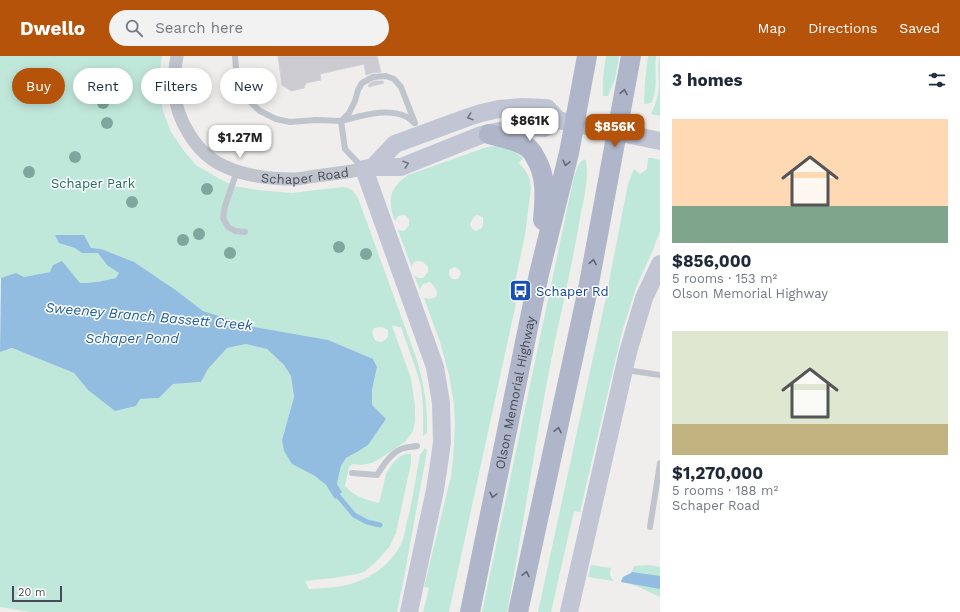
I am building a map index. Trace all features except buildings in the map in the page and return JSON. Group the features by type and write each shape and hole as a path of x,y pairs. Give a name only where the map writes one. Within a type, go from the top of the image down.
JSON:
{"main road":[{"name":"Olson Memorial Highway","path":"470,612 539,274 569,153 567,122 587,56"},
{"path":"518,612 588,288 631,56"},
{"path":"489,134 514,141 527,148 533,153 542,171 545,184 545,200 539,274"}],"street":[{"name":"Schaper Road","path":"177,56 174,71 174,90 183,124 195,143 211,159 224,167 250,175 297,179 368,168 401,167 481,135 513,128 544,128 567,122"},
{"path":"409,612 435,490 440,458 442,442 441,403 435,367 368,168 395,144 420,128 499,109 522,107 547,108 567,122 660,142"},
{"path":"569,612 634,330 644,298 660,264"}],"lane":[{"path":"235,56 237,80 246,98 260,111 276,119 290,122 342,120 378,112 393,113 407,117 420,128"},
{"path":"342,120 349,113 362,83 373,77 386,76 394,79 401,87 420,128"},
{"path":"342,120 345,149 368,168"},
{"path":"237,171 225,206 223,218 228,227 235,231 246,232"},
{"path":"624,370 660,375"},
{"path":"352,473 377,475 391,457 402,449 417,446"},
{"path":"650,527 660,463"}],"green space":[{"name":"Schaper Park","path":"0,56 162,56 160,68 141,68 141,104 162,104 171,132 196,165 234,186 257,190 292,193 342,187 352,190 358,198 417,360 425,396 427,433 423,436 422,396 416,369 401,327 392,326 411,378 415,406 413,431 406,441 381,458 372,463 361,465 353,464 349,467 345,486 360,497 379,503 386,474 390,467 399,457 411,454 411,463 396,533 390,546 377,561 364,572 334,578 305,581 309,589 355,583 380,569 388,562 394,555 403,539 420,455 425,448 427,450 424,468 397,612 31,612 0,607 0,352 12,348 74,373 88,390 140,399 159,398 173,384 201,382 208,369 227,348 246,344 267,349 284,365 291,376 294,397 282,440 292,464 315,476 326,485 342,492 337,484 341,466 346,458 357,452 372,405 372,390 377,367 203,311 177,291 101,281 80,283 50,272 24,277 0,279","holes":["382,327 388,330 388,336 382,342 376,341 373,335 374,328"]},
{"path":"606,56 619,56 615,79 608,96 603,96 603,81"},
{"path":"648,56 656,56 656,86 651,103 644,104 645,81"},
{"path":"660,56 660,116 651,114 659,91 658,68"},
{"path":"495,146 506,148 517,153 523,158 519,163 528,174 531,184 525,235 511,301 516,303 449,612 423,612 429,588 424,587 451,476 455,424 454,404 449,375 440,342 424,298 430,299 436,297 436,291 430,282 423,284 420,290 414,275 418,278 423,278 428,272 428,267 423,262 417,261 413,263 412,268 398,230 404,231 409,225 409,220 405,215 398,216 395,221 392,214 391,195 397,185 408,175 487,147","holes":["477,215 483,217 483,223 482,228 476,231 472,229 470,224","454,267 459,269 461,274 458,279 452,279 449,275 449,270"]},
{"path":"648,158 660,160 660,231 637,285 622,332 580,512 574,511 551,612 538,612 605,302 628,184 634,169 640,174 647,169"},
{"path":"584,159 586,161 587,175 584,196 554,346 507,612 482,612 573,181 578,166"},
{"path":"591,565 611,568 610,575 614,581 588,577"},
{"path":"649,565 660,567 660,597 636,586 621,582 623,577 631,573 634,566"}],"water":[{"name":"Schaper Pond","path":"55,235 84,235 91,248 101,249 134,262 177,291 203,311 254,327 328,340 373,359 377,367 372,390 372,405 386,419 368,445 346,458 341,466 337,484 342,492 335,499 326,485 315,476 292,464 284,451 282,440 294,397 291,376 284,365 267,349 246,344 227,348 208,369 201,382 173,384 159,398 140,399 136,406 115,411 88,390 74,373 12,348 0,352 1,278 16,273 24,277 50,272 53,265 62,261 80,283 98,282 116,278 119,273 107,265 98,253 82,253 75,248 59,243"},
{"path":"632,572 660,576 660,589 621,582 623,577"}],"waterway":[{"name":"Sweeney Branch Bassett Creek","path":"334,491 354,515 367,522 380,525"}],"place":[{"name":"Schaper Rd","path":"521,291"}]}
